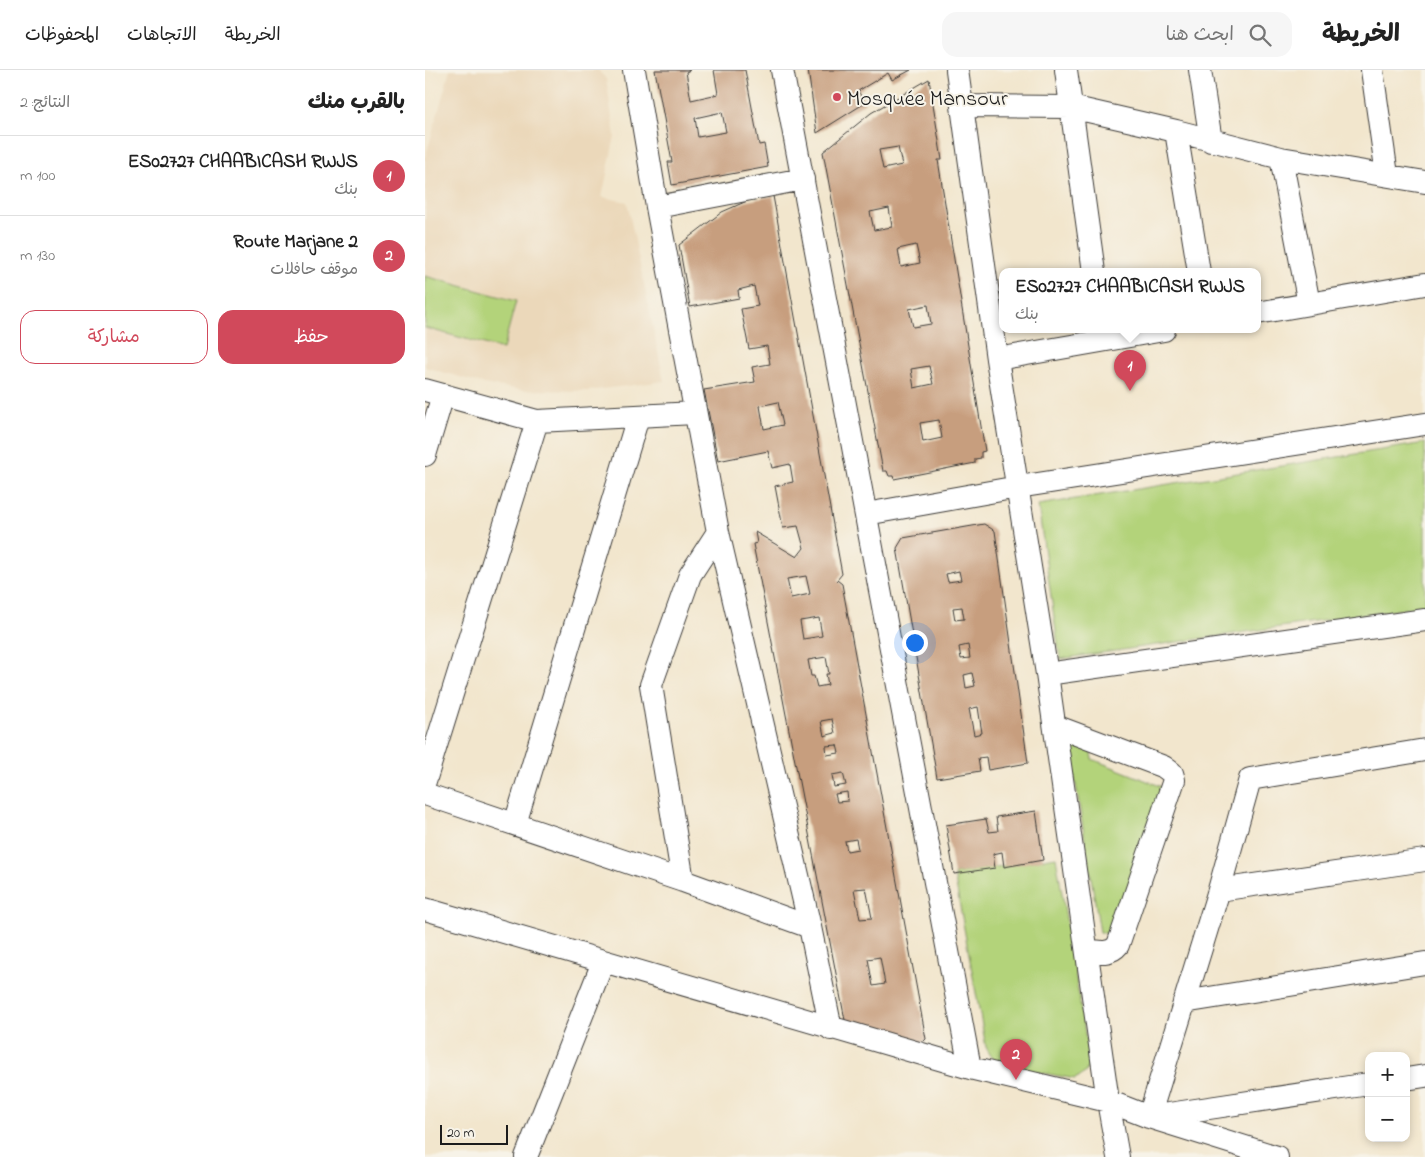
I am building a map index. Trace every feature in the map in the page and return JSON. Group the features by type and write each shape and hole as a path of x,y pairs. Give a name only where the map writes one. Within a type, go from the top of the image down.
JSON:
{"street":[{"path":"634,70 657,207 718,532 810,927 831,1029"},
{"path":"782,70 970,1068"},
{"path":"957,70 997,359 1055,726 1108,1101 1118,1157"},
{"path":"1066,70 1093,268"},
{"path":"1200,70 1211,141"},
{"path":"1372,70 1387,175"},
{"path":"963,106 1071,107 1281,158 1425,182"},
{"path":"1176,131 1198,268"},
{"path":"1281,158 1309,304"},
{"path":"657,207 803,179"},
{"path":"1261,312 1425,284"},
{"path":"997,359 1103,335 1128,333"},
{"path":"425,455 434,392 537,421 695,413"},
{"path":"515,824 638,416"},
{"path":"425,781 537,421"},
{"path":"865,514 1425,424"},
{"path":"683,881 651,686 690,575 718,532"},
{"path":"1047,674 1425,620"},
{"path":"1055,726 1164,767 1172,773 1173,780 1118,945 1114,950 1105,952 1087,950"},
{"path":"1149,1117 1219,890 1250,779 1425,750"},
{"path":"425,794 683,881 810,927"},
{"path":"1219,890 1425,860"},
{"path":"425,909 831,1029 970,1068 1108,1101 1149,1117 1277,1157"},
{"path":"526,1157 603,962"},
{"path":"1184,1002 1425,964"},
{"path":"1410,1078 1425,1076"},
{"path":"1149,1117 1365,1085"}],"shaded area":[{"path":"450,70 598,70 606,79 615,136 602,197 627,202 664,381 587,391 522,390 484,384 425,367 425,159"}],"green space":[{"path":"425,276 516,301 503,349 425,328"},
{"path":"1425,443 1425,606 1060,659 1038,505"},
{"path":"1075,744 1090,747 1092,759 1165,788 1116,936 1100,932 1071,755"},
{"path":"1056,857 1090,1063 1085,1073 1075,1079 1001,1065 994,1059 986,1047 954,874"}],"building":[{"path":"655,70 690,70 686,72 691,100 718,94 714,70 745,70 759,145 764,144 768,167 672,185 668,162 672,162","holes":["722,112 726,132 698,137 695,118"]},
{"name":"Mosquée Mansour","path":"808,70 911,70 892,80 888,73 858,91 865,103 817,133"},
{"path":"929,79 942,160 938,160 985,451 981,452 981,458 975,459 975,463 894,479 893,476 889,476 887,471 883,471 823,152 871,113","holes":["898,147 902,165 883,169 879,150","889,208 892,227 874,230 870,212","916,245 920,263 901,267 898,249","928,305 931,324 913,327 909,309","929,366 933,384 914,388 911,369","939,420 942,438 923,442 920,423"]},
{"path":"773,196 842,574 837,580 842,584 926,1039 922,1043 845,1020 753,544 757,543 755,532 797,557 804,548 798,526 783,528 775,486 793,482 790,464 772,468 768,451 718,461 704,390 755,382 752,367 770,364 767,346 749,349 741,309 758,306 754,286 738,290 739,298 690,307 679,245 722,212 747,201","holes":["778,402 783,425 764,429 760,406","806,576 810,594 791,598 787,579","819,618 822,636 803,639 800,621","826,657 829,674 826,674 828,685 817,687 814,676 811,676 808,660","832,719 835,733 824,736 821,721","837,745 839,753 827,755 826,746","843,773 846,785 834,787 832,775","847,792 848,801 837,802 835,794","856,839 858,849 847,851 845,841","866,888 872,918 860,919 854,889","880,957 885,984 873,986 868,959"]},
{"path":"984,524 995,531 1028,763 988,770 986,757 978,758 980,771 937,778 897,548 903,538","holes":["959,571 961,580 948,582 946,574","962,607 964,619 955,620 953,608","968,645 970,658 961,659 959,647","972,673 975,686 966,688 964,675","978,707 982,733 974,735 969,709"]},
{"path":"1036,811 1043,860 1004,867 1002,852 993,854 995,868 954,874 946,825 986,819 989,832 998,831 996,817"}],"place":[{"name":"Mosquée Mansour","path":"837,97"},
{"name":"ES02727 CHAABICASH RWJS","path":"1130,391"},
{"name":"Route Marjane 2","path":"1016,1080"}]}
